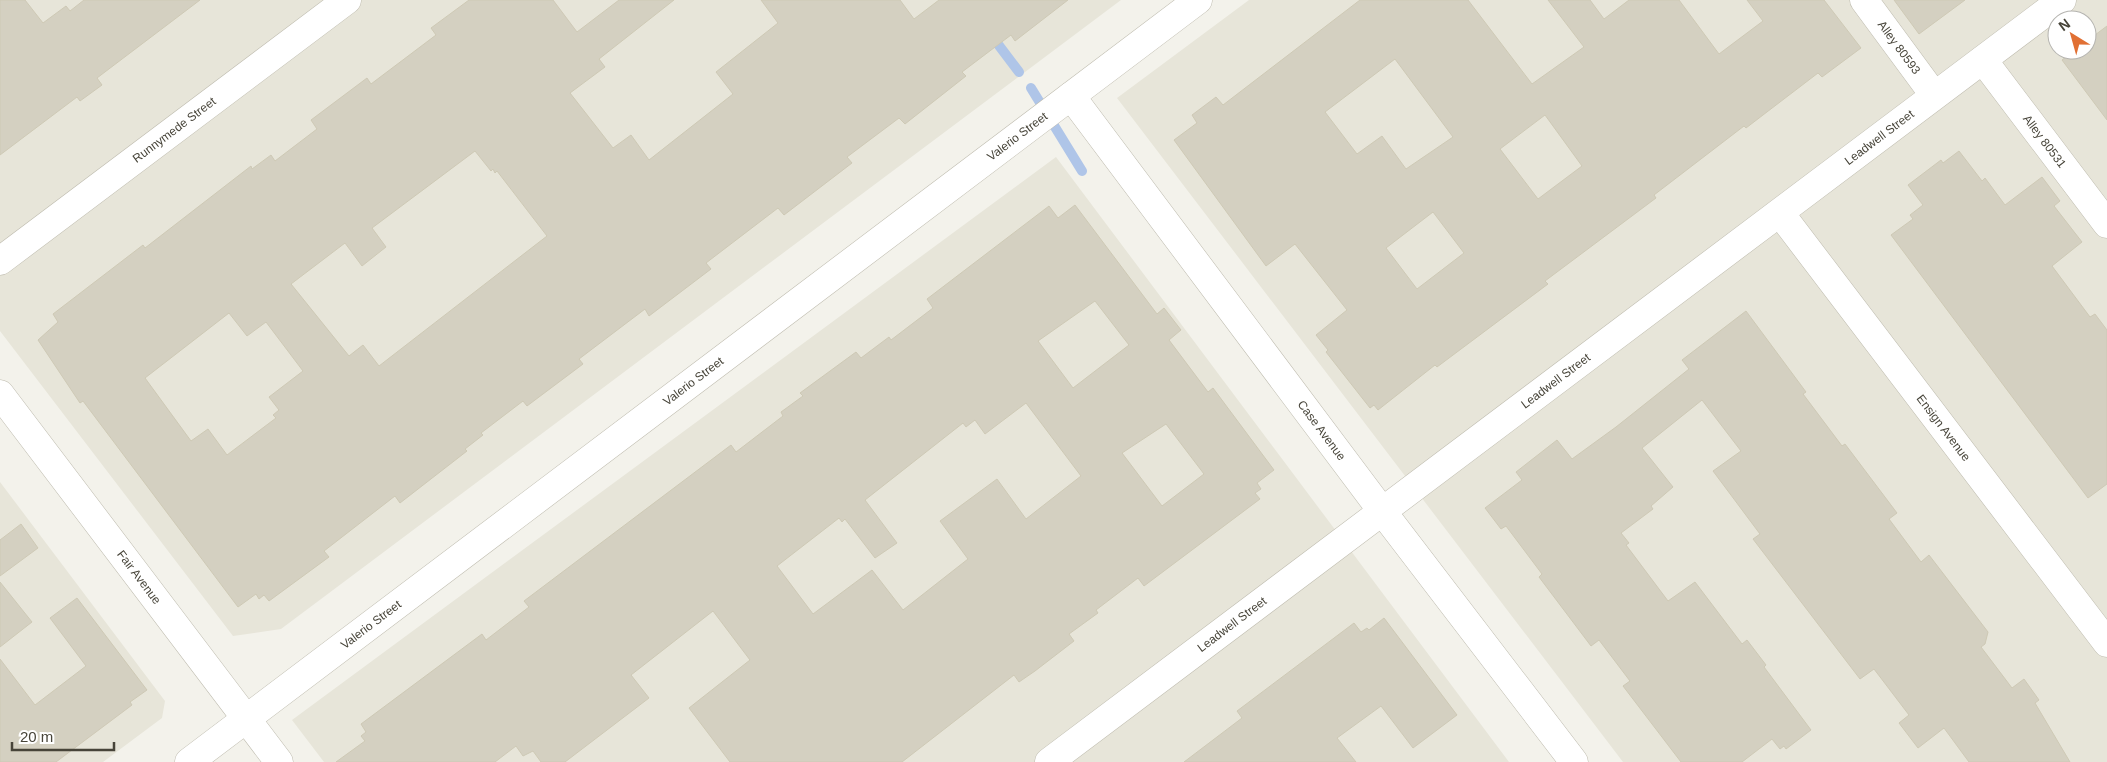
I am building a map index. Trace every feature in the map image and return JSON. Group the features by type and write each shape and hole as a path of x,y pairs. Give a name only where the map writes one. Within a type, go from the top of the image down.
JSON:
{"street":[{"name":"Runnymede Street","path":"0,261 347,0"},
{"name":"Valerio Street","path":"189,762 1198,0"},
{"name":"Alley 80593","path":"1864,0 1934,95"},
{"name":"Leadwell Street","path":"1050,762 2062,0"},
{"name":"Alley 80531","path":"1983,60 2107,224"},
{"name":"Case Avenue","path":"1071,96 1382,511 1574,762"},
{"name":"Ensign Avenue","path":"1780,212 2107,643"},
{"name":"Fair Avenue","path":"0,394 278,762"}],"shaded area":[{"path":"0,0 1121,0 281,629 233,636 0,331"},
{"path":"1249,0 2107,0 2107,762 1623,762 1117,98"},
{"path":"1056,157 1509,762 324,762 292,720"},
{"path":"0,482 165,701 162,718 103,762 0,762"}],"building":[{"path":"0,0 25,0 43,23 66,6 70,11 84,0 200,0 97,78 102,85 80,101 77,97 0,155"},
{"path":"469,0 553,0 577,32 619,0 674,0 599,59 605,67 570,93 613,148 631,135 649,160 733,94 716,72 778,23 761,0 900,0 914,19 939,0 1068,0 1015,41 1011,35 962,72 966,76 905,124 899,118 847,157 852,163 784,215 778,208 706,263 711,269 649,316 645,309 579,359 583,364 527,406 523,401 481,433 483,435 465,449 467,451 400,503 395,496 324,551 329,557 269,601 264,595 259,599 256,594 238,607 83,401 80,403 38,340 58,322 53,314 143,245 145,248 251,166 252,169 271,155 275,161 317,129 311,120 367,78 371,84 436,35 431,28","holes":["475,151 491,171 493,169 495,173 497,171 547,236 379,366 363,345 349,356 291,284 345,243 362,266 386,247 372,228","229,313 247,336 266,322 303,371 269,397 279,410 273,415 276,418 227,455 208,429 191,441 145,378"]},
{"path":"1360,0 1468,0 1532,84 1584,47 1548,0 1590,0 1604,19 1629,0 1679,0 1719,54 1763,21 1747,0 1824,0 1861,48 1822,77 1818,73 1746,128 1744,126 1654,195 1656,198 1545,281 1548,284 1437,367 1435,365 1378,410 1374,405 1370,408 1326,352 1328,350 1316,335 1347,310 1295,244 1266,266 1174,140 1197,123 1192,115 1216,97 1223,105","holes":["1395,59 1453,137 1406,169 1382,136 1357,154 1325,112","1545,115 1582,166 1538,199 1500,149","1433,212 1464,253 1417,289 1386,248"]},
{"path":"1894,0 1965,0 1919,34"},
{"path":"2107,26 2107,120 2062,60 2097,60 2097,34"},
{"path":"1959,151 1982,181 1985,178 2005,205 2042,177 2060,201 2054,206 2082,242 2052,266 2090,317 2095,314 2107,330 2107,484 2088,498 1891,235 1913,219 1910,215 1923,205 1908,185 1941,160 1943,163"},
{"path":"1075,205 1157,314 1164,308 1181,330 1169,340 1208,392 1213,388 1274,470 1257,483 1261,489 1255,493 1260,499 1144,586 1138,578 1096,610 1098,613 1069,634 1074,641 1035,671 1019,682 1014,675 902,762 730,762 689,708 750,660 713,611 631,675 649,698 565,762 541,762 533,751 523,756 516,746 495,762 336,762 365,741 361,736 366,732 361,724 482,634 486,640 529,607 524,601 731,445 736,452 783,416 781,412 803,396 800,393 856,352 861,358 889,337 891,340 933,308 927,299 1049,206 1058,218","holes":["1095,301 1129,345 1073,388 1038,341","1026,403 1081,476 1026,519 997,479 940,521 968,559 903,610 872,570 813,614 777,566 839,518 842,522 845,519 875,558 897,543 865,500 963,423 966,427 975,420 985,434","1166,424 1204,474 1162,506 1122,453"]},
{"path":"1746,311 1806,392 1803,394 1842,446 1845,444 1897,513 1889,519 1921,562 1929,555 1988,632 1985,644 1981,647 2012,688 2024,679 2039,700 2035,703 2070,762 1969,762 1944,728 1918,748 1899,723 1909,715 1874,669 1860,679 1753,539 1760,534 1713,471 1741,451 1702,400 1642,448 1673,487 1651,506 1653,509 1621,533 1629,543 1626,545 1668,601 1695,582 1742,644 1747,640 1766,665 1764,667 1811,730 1786,749 1784,746 1780,749 1772,739 1742,762 1681,762 1623,686 1630,681 1599,640 1591,646 1539,577 1542,574 1506,526 1501,529 1485,508 1522,480 1516,472 1557,440 1572,459 1616,427 1689,369 1682,360"},
{"path":"21,524 38,548 0,576 0,540"},
{"path":"0,582 32,622 0,647"},
{"path":"77,598 147,690 130,702 132,705 56,762 0,762 0,659 35,705 86,666 50,618"},
{"path":"1384,618 1457,715 1413,748 1381,706 1337,738 1356,762 1184,762 1242,718 1237,711 1354,623 1361,632 1367,628 1369,630"}],"waterway":[{"path":"991,35 1019,72"},
{"path":"1031,88 1082,171"}]}
